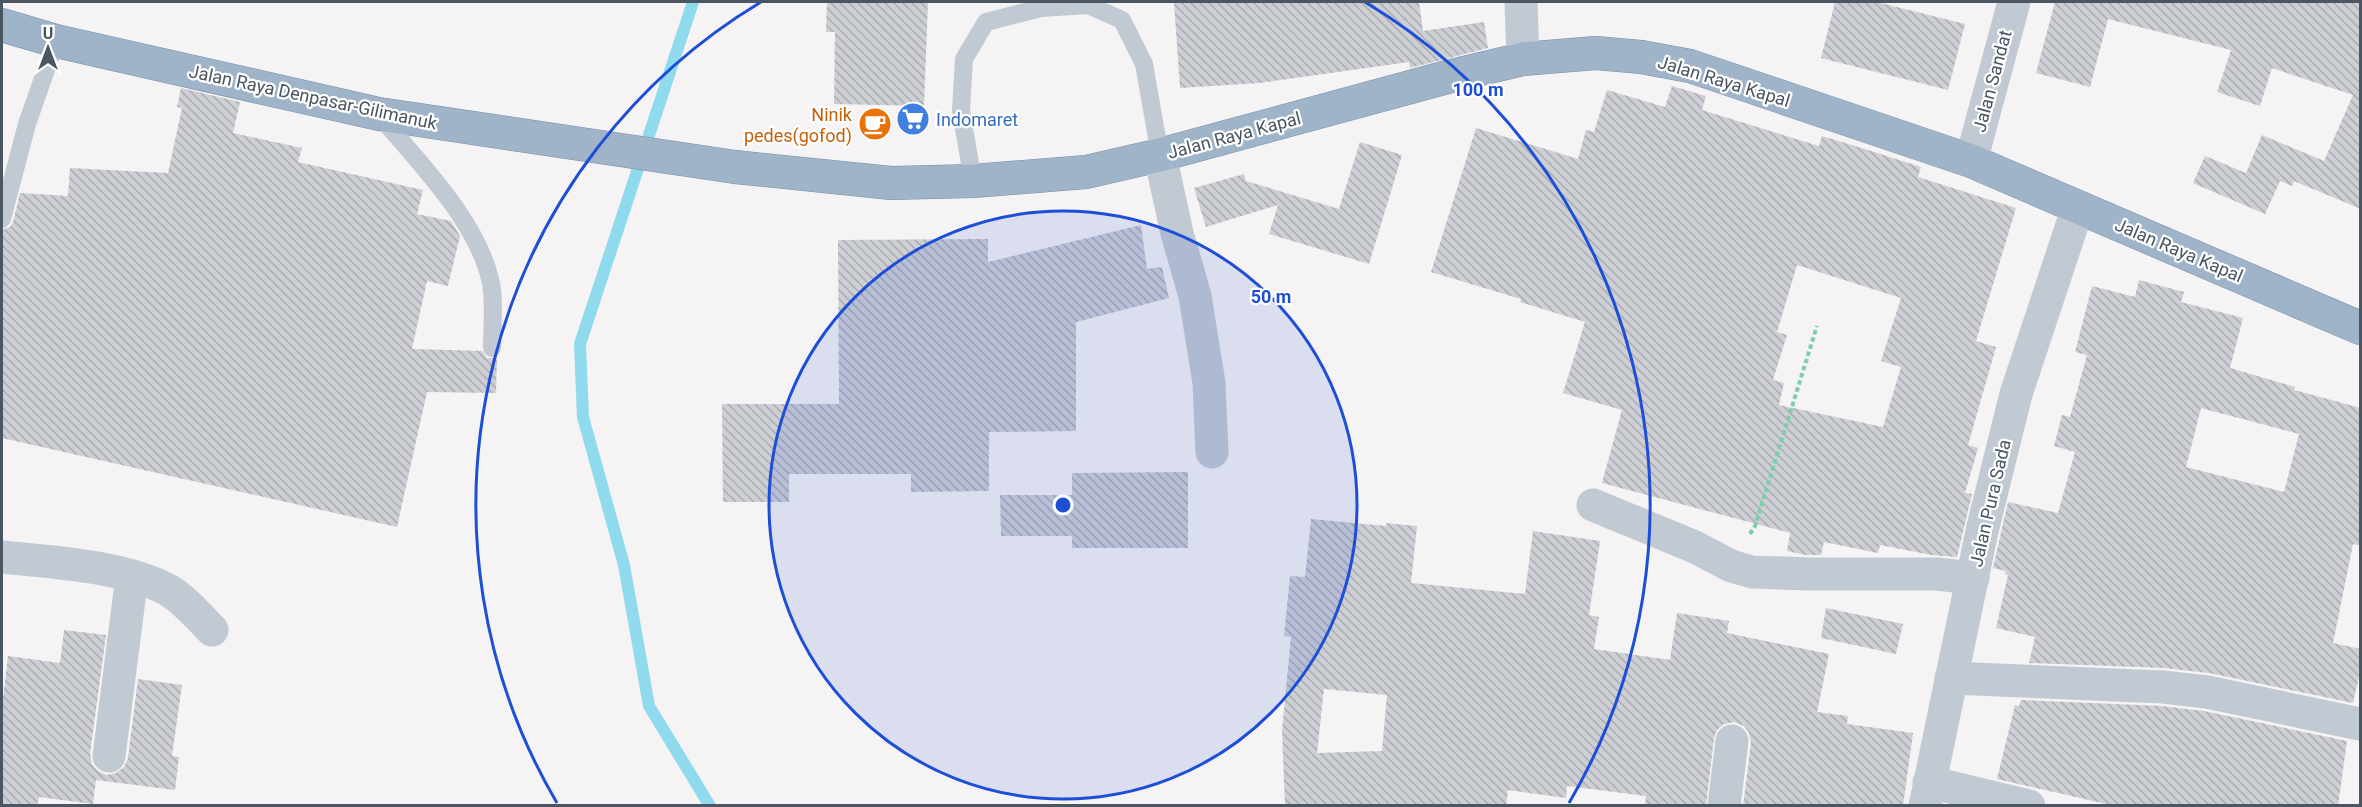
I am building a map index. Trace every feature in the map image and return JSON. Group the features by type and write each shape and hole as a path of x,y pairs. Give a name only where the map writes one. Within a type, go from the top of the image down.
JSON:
{"highway":[{"name":"Jalan Raya Denpasar-Gilimanuk","path":"2,24 56,41 379,114 735,167"},
{"name":"Jalan Raya Kapal","path":"735,167 891,183 973,181 1086,172 1160,155 1451,76 1523,59 1596,53 1641,57 1690,66 1971,161 2361,328"}],"street":[{"path":"1521,2 1523,59"},
{"name":"Jalan Sandat","path":"1971,161 2014,2"},
{"path":"1160,155 1197,307 1209,383 1212,452"},
{"name":"Jalan Pura Sada","path":"1927,794 1982,531 2016,394 2078,207"},
{"path":"1593,505 1695,547 1731,566 1752,572 1937,574 1972,578"},
{"path":"2,557 59,563 132,576 169,591 212,630"},
{"path":"109,756 132,576"},
{"path":"1951,678 2163,687 2207,692 2361,724"},
{"path":"1724,806 1732,741"},
{"path":"1927,794 2029,806"}],"lane":[{"path":"973,181 961,111 964,59 986,22 1041,8 1088,5 1122,20 1144,64 1160,155"},
{"path":"2,219 27,124 56,41"},
{"path":"379,114 444,192 479,247 491,280 492,348"}],"path":[{"path":"1731,566 1755,526 1817,326"}],"building":[{"path":"827,2 928,2 924,106 834,104 835,32 826,32"},
{"path":"1174,2 1419,2 1423,31 1484,22 1488,48 1410,68 1409,62 1260,83 1180,88"},
{"path":"1835,2 1877,2 1965,24 1948,90 1821,58"},
{"path":"2055,2 2361,2 2361,209 2294,181 2292,186 2280,181 2265,214 2193,183 2205,156 2246,173 2262,135 2324,161 2353,95 2272,68 2260,106 2217,92 2231,50 2108,19 2090,87 2036,73"},
{"path":"1672,86 1706,96 1702,110 1819,146 1822,136 1868,150 1921,167 1918,177 2016,208 1976,341 1996,347 1968,445 1978,448 1965,493 1972,494 1957,557 1931,555 1880,545 1878,553 1824,542 1821,555 1805,555 1787,551 1790,533 1602,483 1622,410 1563,393 1585,322 1520,302 1521,299 1431,272 1476,128 1578,159 1586,130 1594,132 1607,90 1665,107","holes":["1797,265 1901,298 1881,361 1901,367 1883,427 1779,405 1784,383 1773,380 1787,335 1777,332"]},
{"path":"181,88 240,102 233,133 302,148 298,162 423,190 417,214 451,221 460,236 448,286 427,281 412,349 482,351 487,358 497,358 496,393 427,392 397,527 2,438 2,230 10,227 13,222 20,193 68,196 70,168 168,173 182,108 177,107"},
{"path":"1360,142 1402,155 1369,264 1269,234 1278,205 1206,227 1194,188 1244,174 1246,181 1339,209"},
{"path":"1141,225 1147,269 1162,267 1169,298 1076,322 1076,431 989,432 989,491 911,492 911,474 789,474 789,502 723,502 722,404 839,404 838,240 988,239 988,262"},
{"path":"2139,280 2184,292 2181,302 2243,318 2230,368 2295,387 2294,390 2361,408 2361,546 2353,544 2333,643 2361,649 2361,668 2353,703 2209,673 2164,668 2029,663 2035,637 1996,628 2008,575 2005,574 2006,571 1993,568 2008,502 2058,513 2075,452 2054,446 2062,415 2070,417 2087,355 2075,352 2092,286 2135,297","holes":["2201,408 2299,434 2284,492 2186,467"]},
{"path":"1188,472 1188,548 1072,548 1072,536 1001,536 1000,495 1072,495 1072,473"},
{"path":"1311,519 1386,526 1386,523 1417,526 1411,583 1525,594 1533,531 1600,541 1589,615 1599,617 1594,649 1670,660 1677,613 1729,621 1727,633 1829,654 1817,712 1848,716 1847,724 1913,733 1903,806 1743,806 1751,743 1749,733 1744,726 1734,722 1724,724 1717,730 1714,738 1706,806 1645,806 1646,796 1567,786 1566,798 1508,790 1506,806 1285,806 1282,730 1291,637 1284,636 1290,576 1305,577","holes":["1324,689 1387,695 1382,751 1317,753"]},
{"path":"1826,608 1903,624 1896,654 1821,638"},
{"path":"64,630 106,635 90,754 92,764 98,771 107,775 116,773 124,767 128,758 138,679 182,685 172,756 179,757 175,790 96,780 93,804 39,797 37,806 2,806 2,707 8,656 60,663"},
{"path":"2021,700 2162,706 2204,711 2347,741 2338,806 2115,806 1997,779 2015,705 2019,706"}],"waterway":[{"path":"693,2 580,344 583,417 624,565 649,706 710,806"}],"place":[{"name":"Indomaret","path":"913,119"},
{"name":"Ninik pedes(gofod)","path":"875,124"}]}
